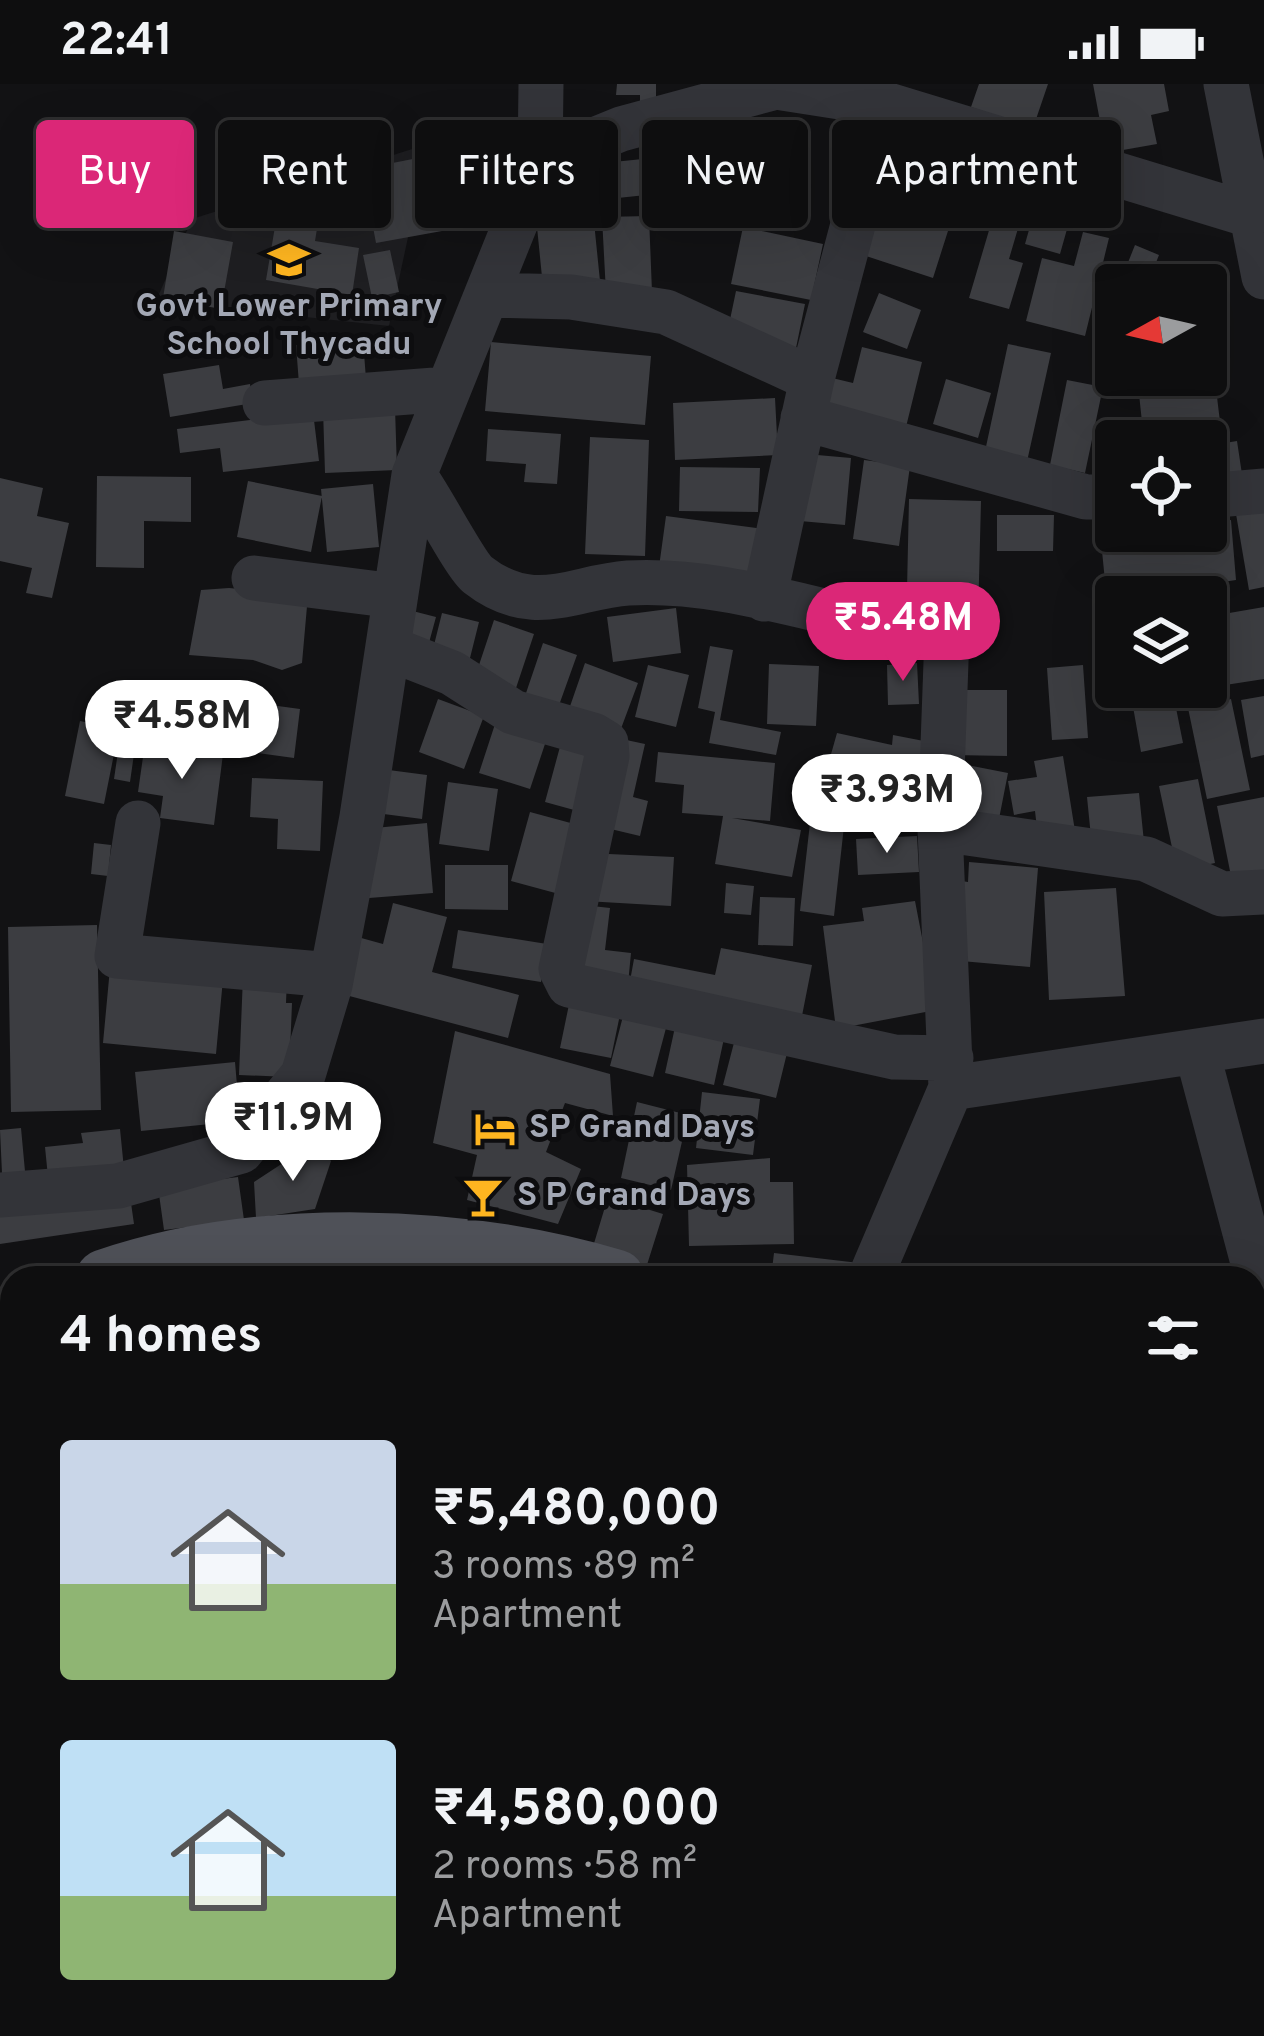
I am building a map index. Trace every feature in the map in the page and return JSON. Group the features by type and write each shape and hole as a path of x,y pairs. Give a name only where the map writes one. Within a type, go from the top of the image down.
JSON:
{"main road":[{"path":"157,1266 227,1250 392,1242 457,1248 552,1266"}],"street":[{"path":"541,84 541,120"},
{"path":"1226,84 1264,277"},
{"path":"618,130 776,87 885,104 1250,215"},
{"path":"764,599 808,399 885,104"},
{"path":"0,1196 118,1186 241,1150 303,1075 332,975 414,475 514,228"},
{"path":"487,295 571,297 666,312 808,399 1095,497"},
{"path":"265,403 448,389"},
{"path":"414,475 476,574 524,598 588,594 625,583 702,586 947,634 940,830 951,1073 875,1266"},
{"path":"1227,494 1264,491"},
{"path":"254,578 395,596"},
{"path":"388,648 452,673 513,712 606,743 608,757 561,969 569,986 951,1073 1197,1052 1264,1041"},
{"path":"138,823 117,956 332,975"},
{"path":"940,830 1146,859 1222,894 1264,892"},
{"path":"1197,1052 1254,1266"}],"shaded area":[{"name":"Govt Lower Primary School Thycadu","path":"415,148 415,205 389,326 156,301 188,228 194,228 194,218 218,211 218,228 391,228 391,156"}],"building":[{"path":"617,84 656,84 656,108 640,108 640,95 616,95"},
{"path":"979,84 1048,84 1036,120 1009,120 971,107"},
{"path":"1093,84 1164,84 1169,111 1151,115 1157,144 1121,150 1121,120 1100,120"},
{"path":"415,159 415,228 442,231 376,243 373,228 391,228 391,163"},
{"path":"642,159 642,195 618,198 618,162"},
{"path":"642,216 642,228 649,228 652,292 606,293 603,228 618,228 618,217"},
{"path":"275,228 317,228 315,241 359,248 352,295 266,280"},
{"path":"537,228 595,228 600,281 543,287"},
{"path":"743,228 823,244 811,300 731,284"},
{"path":"875,228 949,228 933,278 866,256"},
{"path":"990,228 1018,228 1009,259 1023,263 1009,309 969,298"},
{"path":"1030,228 1067,228 1060,254 1025,244"},
{"path":"174,231 233,242 221,309 163,298"},
{"path":"1083,232 1109,238 1103,264 1095,264 1095,295 1085,336 1026,321 1042,258 1074,266"},
{"path":"1135,245 1159,255 1155,264 1127,264"},
{"path":"390,250 399,292 372,298 363,255"},
{"path":"736,291 805,304 796,348 727,334"},
{"path":"879,293 921,310 907,349 863,332"},
{"path":"363,340 366,379 299,384 296,345"},
{"path":"491,342 651,356 645,425 485,411"},
{"path":"1008,344 1051,353 1026,466 984,456"},
{"path":"862,347 922,362 904,435 819,414 828,377 853,383"},
{"path":"219,365 223,389 250,384 253,403 170,417 163,374"},
{"path":"946,379 991,393 978,438 933,424"},
{"path":"1067,380 1095,385 1095,396 1101,396 1085,473 1050,465"},
{"path":"1139,396 1217,396 1220,420 1142,420"},
{"path":"775,398 778,455 675,460 673,403"},
{"path":"395,408 397,470 325,473 323,409"},
{"path":"313,412 319,461 223,472 220,448 180,453 177,429"},
{"path":"488,429 561,434 557,484 524,482 526,464 486,461"},
{"path":"590,437 649,440 645,556 585,554"},
{"path":"1237,441 1243,481 1227,484 1227,443"},
{"path":"806,454 851,458 845,525 800,521"},
{"path":"864,460 910,466 899,546 853,539"},
{"path":"680,467 760,468 758,512 679,511"},
{"path":"97,476 191,477 191,522 144,521 144,568 96,567"},
{"path":"0,478 43,488 37,516 69,523 52,598 26,593 32,568 0,561"},
{"path":"248,481 322,496 311,552 237,537"},
{"path":"373,484 379,547 327,552 321,489"},
{"path":"909,499 981,501 978,619 869,616 869,588 907,590"},
{"path":"1264,509 1264,587 1249,590 1236,514"},
{"path":"997,515 1054,515 1053,551 997,551"},
{"path":"666,516 764,529 758,580 659,567"},
{"path":"1227,520 1231,520 1236,580 1227,581 1227,576 1104,576 1102,552 1227,552"},
{"path":"201,590 308,595 302,663 282,670 253,660 189,655"},
{"path":"1264,607 1264,679 1227,685 1227,613"},
{"path":"401,608 436,617 427,650 393,641"},
{"path":"676,608 681,653 613,662 607,617"},
{"path":"442,613 479,622 469,662 432,653"},
{"path":"494,620 534,634 515,691 475,677"},
{"path":"543,643 577,655 558,708 525,696"},
{"path":"710,646 733,650 720,720 781,732 776,755 709,743 715,712 698,708"},
{"path":"585,663 638,683 619,734 567,715"},
{"path":"917,663 919,704 888,705 887,665"},
{"path":"769,664 819,666 816,726 767,724"},
{"path":"648,665 689,675 676,727 635,717"},
{"path":"1083,665 1088,738 1052,740 1047,668"},
{"path":"953,690 1007,690 1007,756 953,755"},
{"path":"1264,696 1264,755 1251,758 1241,700"},
{"path":"212,697 300,709 294,758 206,746"},
{"path":"438,699 484,716 464,769 419,752"},
{"path":"1231,699 1250,790 1207,799 1188,708 1227,708"},
{"path":"1133,708 1176,708 1183,743 1141,752"},
{"path":"497,718 548,735 530,789 479,773"},
{"path":"80,721 119,729 104,804 65,796"},
{"path":"837,733 892,745 893,735 929,742 912,831 815,811"},
{"path":"120,738 136,740 130,782 114,779"},
{"path":"617,738 645,744 633,797 648,801 640,836 598,826"},
{"path":"145,743 223,754 214,825 160,818 163,796 138,792"},
{"path":"561,743 601,755 585,813 545,802"},
{"path":"658,752 775,763 770,821 732,818 801,830 792,877 715,864 723,816 682,813 684,785 655,782"},
{"path":"1063,756 1075,831 1038,837 1035,811 1014,815 1008,781 1037,777 1034,761"},
{"path":"957,763 1008,773 998,824 947,814"},
{"path":"381,769 427,775 422,819 376,813"},
{"path":"252,778 323,781 320,851 277,849 278,819 250,817"},
{"path":"1198,779 1215,863 1177,871 1159,786"},
{"path":"448,782 498,789 489,851 439,844"},
{"path":"1139,793 1144,842 1092,847 1087,797"},
{"path":"1264,797 1264,875 1232,881 1217,806"},
{"path":"530,812 578,825 559,894 511,881"},
{"path":"427,823 433,893 369,898 364,829"},
{"path":"810,823 844,826 834,916 800,911"},
{"path":"917,836 919,872 858,875 856,839"},
{"path":"94,843 111,845 108,876 91,874"},
{"path":"587,853 674,857 671,906 585,901"},
{"path":"969,862 1038,868 1030,967 961,961 955,880 968,882"},
{"path":"445,865 508,865 508,910 445,909"},
{"path":"726,883 754,886 751,915 724,913"},
{"path":"1116,888 1125,996 1049,1000 1044,892"},
{"path":"760,897 795,898 793,946 758,945"},
{"path":"915,901 936,1010 836,1029 823,926 864,921 862,908"},
{"path":"393,903 447,917 432,972 519,995 508,1038 338,993 354,936 383,944"},
{"path":"583,905 610,908 605,950 631,953 628,984 575,977"},
{"path":"97,925 101,1110 11,1112 8,927"},
{"path":"458,930 547,944 541,982 452,968"},
{"path":"721,948 812,965 800,1026 628,992 634,959 715,975"},
{"path":"110,968 223,979 216,1054 103,1043"},
{"path":"243,976 287,977 286,1003 292,1003 289,1077 239,1075"},
{"path":"572,990 623,1000 611,1058 560,1048"},
{"path":"627,1001 670,1013 653,1077 610,1066"},
{"path":"677,1018 726,1029 714,1085 665,1073"},
{"name":"SP Grand Days","path":"455,1031 610,1074 613,1116 565,1103 546,1152 581,1169 558,1224 467,1200 477,1155 433,1143"},
{"path":"736,1035 788,1049 776,1098 723,1085"},
{"path":"235,1062 240,1121 141,1131 135,1072"},
{"path":"702,1092 760,1099 753,1155 696,1148"},
{"path":"637,1102 688,1115 671,1190 621,1178"},
{"path":"21,1128 27,1193 3,1195 0,1130"},
{"path":"120,1129 125,1179 49,1187 45,1147 83,1143 81,1133"},
{"path":"315,1142 331,1161 315,1209 256,1218 254,1182"},
{"path":"770,1158 770,1182 793,1182 794,1244 689,1246 687,1165"},
{"path":"238,1177 244,1220 164,1230 158,1187"},
{"path":"129,1189 134,1224 0,1244 0,1207"},
{"path":"608,1197 663,1214 647,1266 592,1250"},
{"path":"774,1253 859,1263 859,1266 772,1266"}],"place":[{"name":"Govt Lower Primary School Thycadu","path":"289,260"},
{"name":"SP Grand Days","path":"495,1129"},
{"name":"S P Grand Days","path":"483,1197"}]}
